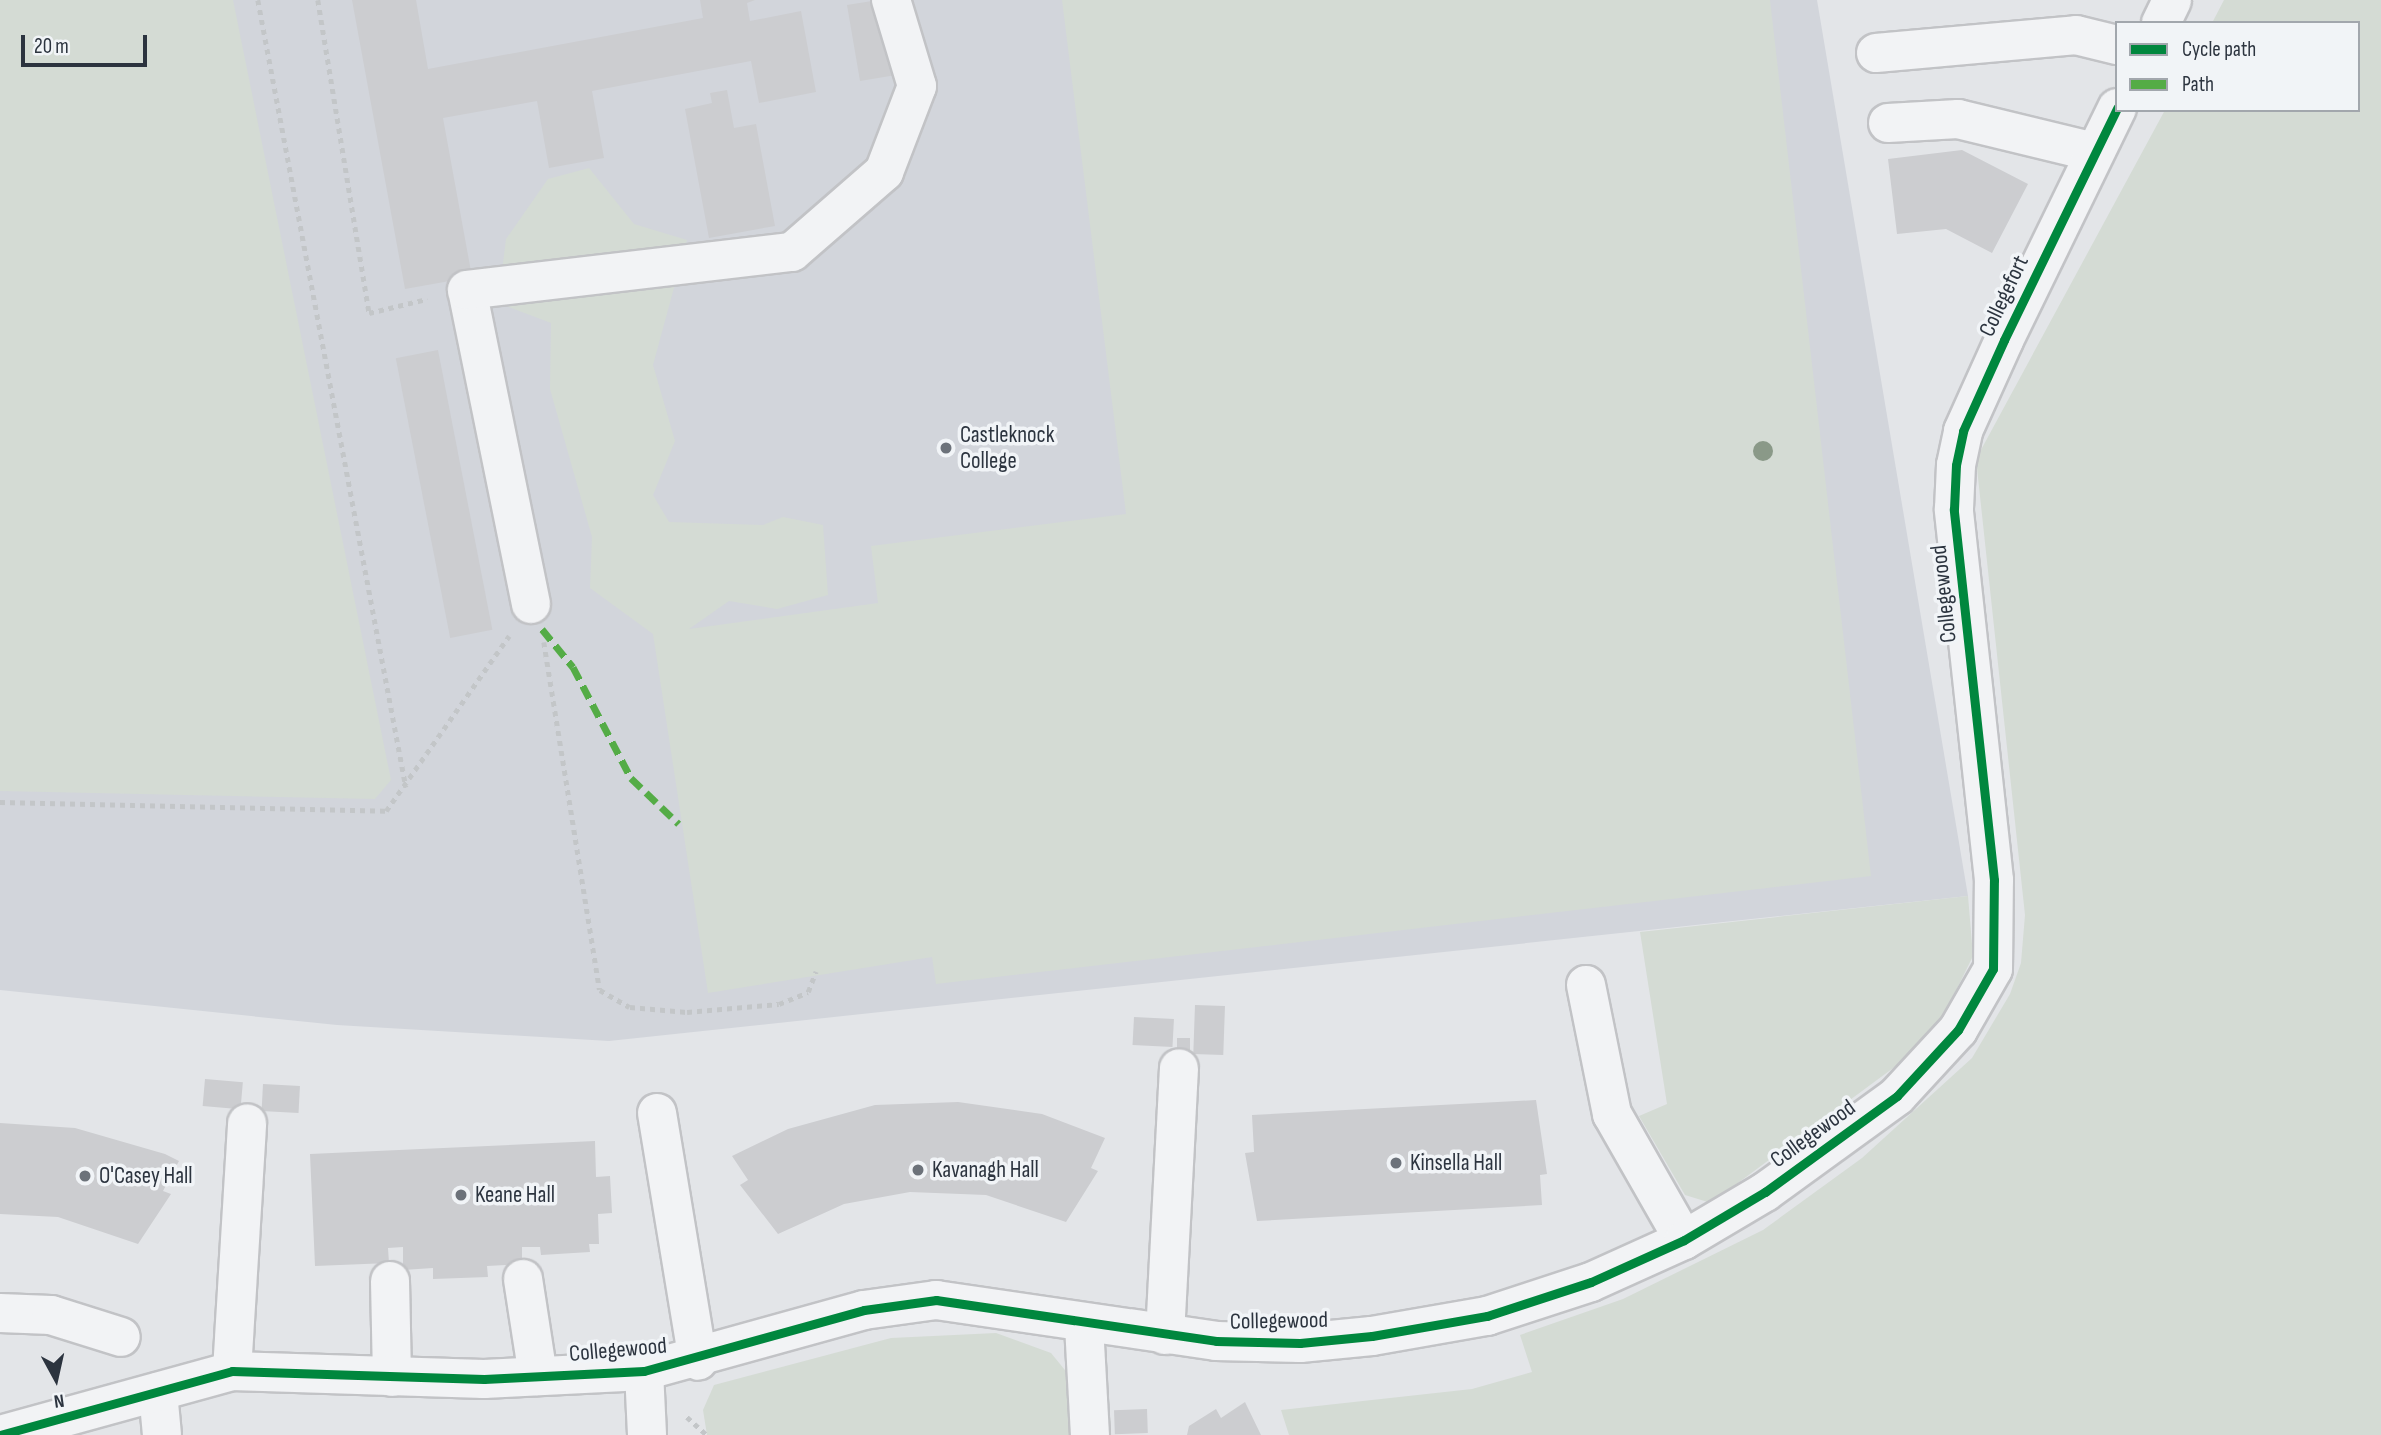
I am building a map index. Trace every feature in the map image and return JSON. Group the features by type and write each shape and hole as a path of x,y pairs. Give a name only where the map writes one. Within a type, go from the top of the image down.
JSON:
{"street":[{"path":"531,604 467,290 792,252 884,172 917,86 891,0"},
{"path":"2162,21 2172,0"},
{"path":"1876,53 2076,35 2115,45"},
{"name":"Collegefort","path":"1954,509 1963,431 2115,112"},
{"path":"1888,123 1958,119 2094,152"},
{"name":"Collegewood","path":"0,1435 232,1371 392,1377 538,1376 644,1371 698,1361 864,1310 936,1300 1084,1325 1165,1335 1300,1343 1487,1316 1591,1282 1684,1240 1897,1096 1958,1030 1993,969 1994,880 1954,509"},
{"path":"1586,985 1612,1114 1684,1240"},
{"path":"1165,1335 1179,1068"},
{"name":"Collegewood","path":"657,1113 698,1361"},
{"path":"232,1371 247,1123"},
{"path":"523,1279 538,1376"},
{"path":"390,1281 392,1377"},
{"path":"0,1314 51,1315 121,1337"},
{"path":"1084,1325 1090,1435"},
{"name":"Collegewood","path":"644,1371 647,1435"},
{"path":"158,1392 162,1435"}],"path":[{"path":"258,0 406,787"},
{"path":"318,0 369,313 467,290"},
{"path":"0,802 386,811 406,787 531,604"},
{"path":"531,604 571,789 600,990 630,1007 687,1012 779,1004 808,992 816,971"}],"shaded area":[{"name":"Castleknock College","path":"0,0 1817,0 1968,896 609,1041 337,1025 0,990"},
{"path":"0,0 233,0 391,780 375,799 0,791"},
{"path":"1062,0 1770,0 1871,876 936,984 932,957 708,993 653,634 590,588 592,537 550,389 551,323 498,303 506,239 548,179 589,168 634,224 687,240 653,365 675,441 653,495 669,522 763,525 783,517 823,525 828,595 777,609 729,601 689,629 878,603 871,546 1126,514"},
{"path":"2224,0 2381,0 2381,1435 1289,1435 1281,1410 1472,1389 1532,1372 1520,1335 1623,1299 1763,1230 1862,1158 1972,1058 2010,994 2021,963 2025,915 1976,459 2164,112 2360,112 2360,21 2213,21"},
{"path":"1968,896 1973,956 1942,1019 1908,1057 1711,1203 1685,1195 1639,1116 1667,1104 1640,932"},
{"path":"996,1333 1051,1353 1069,1375 1074,1435 707,1435 703,1410 714,1385 891,1338"}],"building":[{"path":"352,0 416,0 428,69 703,18 700,0 755,0 747,3 750,21 801,11 816,92 759,103 751,61 592,91 604,158 549,168 537,101 443,118 472,277 405,289"},
{"path":"878,0 896,75 860,81 847,5"},
{"path":"727,90 734,128 756,124 775,226 709,238 685,109 712,103 710,93"},
{"path":"1962,150 2028,184 1992,253 1946,229 1897,234 1888,159"},
{"path":"438,350 492,630 450,638 396,358"},
{"path":"1195,1005 1225,1006 1223,1055 1193,1054"},
{"path":"1134,1017 1174,1019 1172,1047 1133,1045"},
{"path":"1177,1038 1190,1038 1190,1051 1177,1051"},
{"path":"205,1079 243,1082 241,1109 203,1106"},
{"path":"263,1084 300,1086 299,1113 262,1111"},
{"name":"Kinsella Hall","path":"1536,1100 1547,1174 1540,1175 1542,1205 1257,1221 1245,1153 1254,1152 1252,1115"},
{"name":"Kavanagh Hall","path":"958,1102 1042,1114 1105,1138 1091,1168 1098,1171 1066,1222 986,1195 910,1192 844,1204 778,1234 740,1185 748,1180 732,1156 788,1129 875,1105"},
{"name":"O'Casey Hall","path":"0,1123 75,1128 165,1154 179,1161 163,1191 171,1194 138,1244 58,1217 0,1214"},
{"name":"Keane Hall","path":"595,1141 596,1177 610,1176 612,1213 598,1214 599,1244 589,1244 590,1252 541,1255 540,1247 522,1247 522,1264 487,1266 488,1277 433,1279 433,1268 403,1270 403,1247 388,1248 389,1263 315,1266 310,1154"},
{"path":"1245,1402 1261,1435 1187,1435 1189,1426 1216,1409 1221,1418"},
{"path":"1147,1409 1148,1433 1115,1434 1114,1410"}],"marked path":[{"path":"542,629 573,667 631,778 679,824"}],"cycle path":[{"path":"0,1435 232,1371 484,1379 644,1371 864,1310 936,1300 1216,1341 1300,1343 1372,1336 1487,1316 1591,1282 1684,1240 1765,1192 1897,1096 1958,1030 1993,969 1994,880 1954,509 1956,465 1963,431 2004,340 2115,112"}],"place":[{"name":"Castleknock College","path":"946,448"},
{"name":"Kinsella Hall","path":"1396,1163"},
{"name":"Kavanagh Hall","path":"918,1170"},
{"name":"O'Casey Hall","path":"85,1176"},
{"name":"Keane Hall","path":"461,1195"}]}
